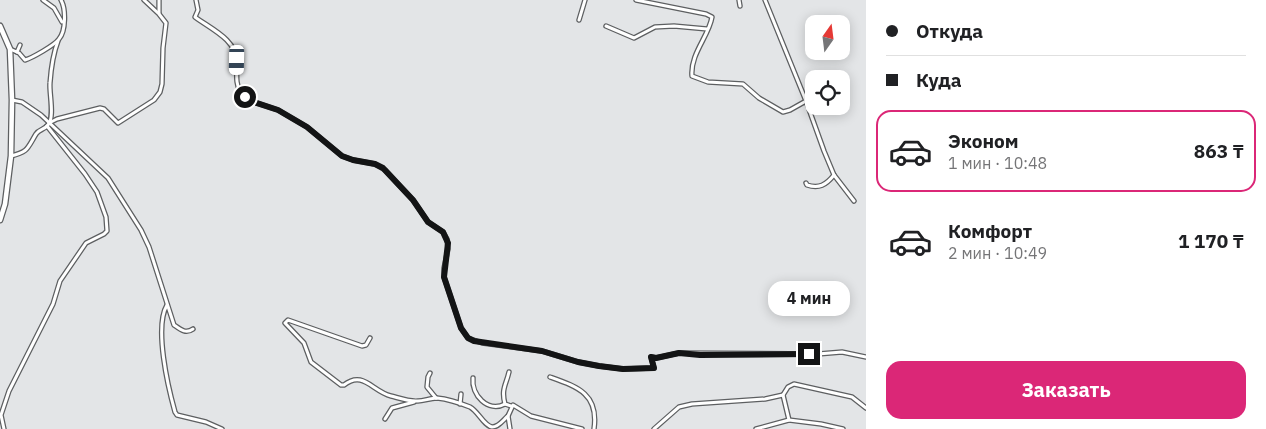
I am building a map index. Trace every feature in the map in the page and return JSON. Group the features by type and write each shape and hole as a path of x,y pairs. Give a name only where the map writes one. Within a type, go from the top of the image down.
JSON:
{"street":[{"path":"43,0 57,12 63,26"},
{"path":"10,49 17,52 25,60 38,54 58,40 61,37 65,9 61,0"},
{"path":"11,156 21,155 27,150 39,129 57,119 100,108 104,109 118,123 154,100 160,92 162,84 163,42 166,28 165,21 144,0"},
{"path":"159,0 159,14"},
{"path":"196,0 198,10 195,17 224,37 233,47 237,60 236,78 240,94 254,102 278,110 307,127 342,156 375,164 383,168 413,200 428,222 443,232 448,243 444,277 461,328 468,338 482,343 542,351 578,362 623,369 654,368 651,357 656,358 679,353 818,354 842,352 866,356"},
{"path":"579,20 585,0"},
{"path":"636,0 710,15 712,19 699,46 691,70 692,76 708,82 743,84 759,98 783,112 805,101"},
{"path":"739,0 740,6"},
{"path":"765,0 805,98"},
{"path":"0,26 10,49 12,100 11,156 5,204 0,220"},
{"path":"606,26 634,38 655,27 674,26 708,29"},
{"path":"48,125 51,108 50,84 58,40"},
{"path":"17,52 20,45"},
{"path":"4,429 1,415 9,391 52,304 60,281 86,244 106,231 106,217 97,192 85,174 41,114 25,103 12,100"},
{"path":"812,115 834,175 854,201"},
{"path":"48,125 102,171 113,185 141,230 149,247 174,325 184,332 193,329"},
{"path":"806,183 807,186 820,187 825,185 834,175"},
{"path":"167,305 162,325 162,340 169,388 175,412 177,415 212,424 222,429"},
{"path":"370,338 366,345 362,346 288,320 285,322 304,343 311,362 341,385 344,386 351,380 361,379 386,394 417,401"},
{"path":"505,404 504,386 509,372"},
{"path":"430,373 426,382 427,387 436,398"},
{"path":"550,377 572,385 588,396 592,402 594,413 594,429"},
{"path":"473,378 478,398 489,405 495,407 505,404 517,406 531,416 582,429"},
{"path":"789,420 784,395 790,385 798,384 830,393 852,396 866,408"},
{"path":"460,404 461,394"},
{"path":"654,429 679,407 692,404 765,399 784,395"},
{"path":"385,419 392,408 436,398 460,404 476,411 491,427 497,426 508,416 512,406"},
{"path":"508,416 510,429"},
{"path":"756,429 789,420 843,429"}],"route":[{"path":"245,97 278,110 307,127 342,156 375,164 385,170 413,200 428,222 443,232 447,239 448,249 444,277 461,328 468,338 474,341 542,351 578,362 623,369 654,368 651,357 656,358 679,353 700,355 809,354"}]}
